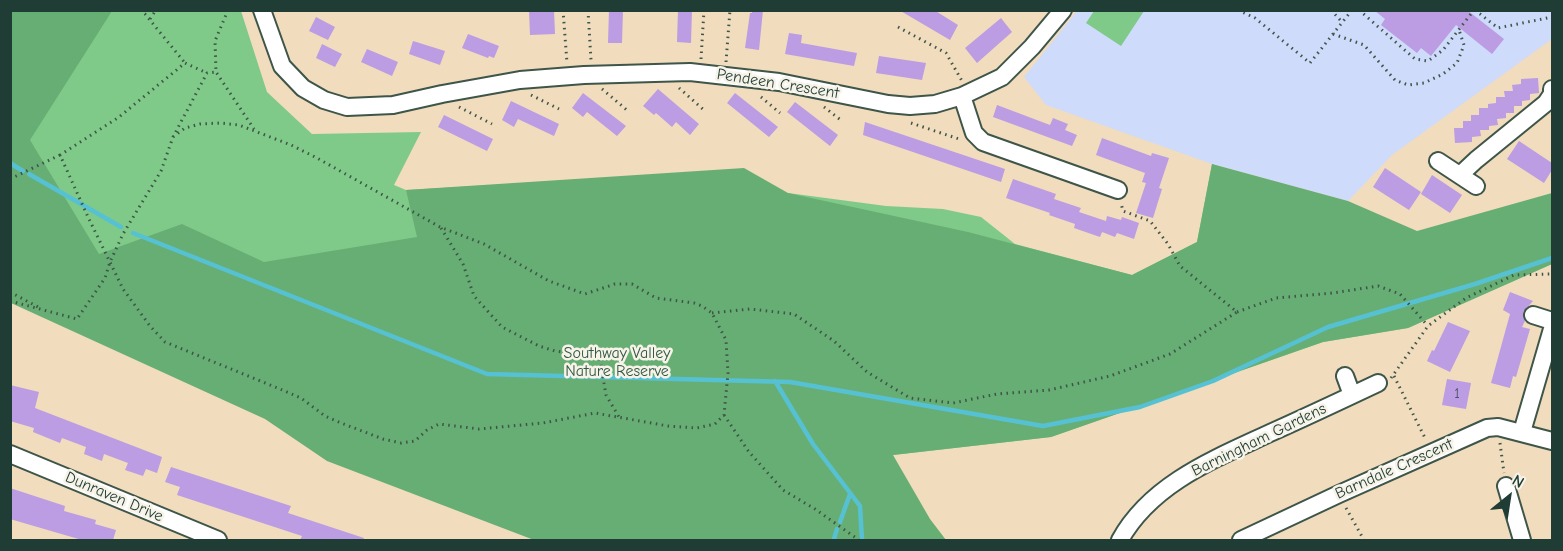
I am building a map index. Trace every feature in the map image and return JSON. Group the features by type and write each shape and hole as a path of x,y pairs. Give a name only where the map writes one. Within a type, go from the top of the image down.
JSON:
{"street":[{"name":"Pendeen Crescent","path":"262,10 282,66 303,88 324,100 347,106 393,105 520,80 581,75 660,73 700,73 779,82 888,104 935,104 965,94 1002,76 1016,65 1063,10"},
{"path":"1460,175 1546,104 1552,94 1552,89"},
{"path":"965,94 974,133 983,142 1118,190"},
{"path":"1438,161 1476,186"},
{"path":"1533,315 1552,321"},
{"path":"1522,432 1552,329"},
{"path":"1345,376 1352,395"},
{"name":"Barningham Gardens","path":"1120,540 1140,512 1191,471 1378,383"},
{"name":"Barndale Crescent","path":"1241,540 1487,428 1498,427 1552,441"},
{"name":"Dunraven Drive","path":"10,454 218,540"},
{"path":"1506,486 1522,540"}],"path":[{"path":"140,10 186,63 207,73 216,72"},
{"path":"150,19 156,10"},
{"path":"228,10 215,41 216,72 255,131"},
{"path":"563,10 581,75 628,111"},
{"path":"581,75 588,10"},
{"path":"700,73 704,10"},
{"path":"725,76 730,10"},
{"path":"1238,10 1255,18 1310,63 1352,10"},
{"path":"1331,10 1342,22"},
{"path":"1359,10 1415,59 1428,61 1443,50 1474,10 1498,28 1552,17"},
{"path":"898,27 946,53 965,94"},
{"path":"1333,34 1364,45 1395,80 1408,85 1424,83 1457,63 1464,45 1459,30"},
{"path":"10,179 60,155 119,117 186,63"},
{"path":"10,301 77,319 105,278 123,234 161,171 173,137 207,73"},
{"path":"660,73 705,111"},
{"path":"434,96 492,124"},
{"path":"906,105 908,121 964,141"},
{"path":"173,137 185,128 200,124 239,125 317,158 440,227 484,244 549,281 585,294 615,284 632,284 656,298 694,303 712,313 726,340 728,373 724,415 749,452 783,490 859,540"},
{"path":"60,155 123,289 150,326 165,342 301,398 325,416 383,439 401,443 415,441 427,430 439,424 479,429 543,423 596,414 697,428 715,424 724,415"},
{"path":"1118,190 1123,211 1150,221 1168,244 1180,266 1237,312"},
{"path":"440,227 463,264 474,296 502,327 539,346 600,359 606,394 620,418"},
{"path":"1378,383 1394,375 1428,326 1466,298 1514,275 1552,274"},
{"path":"712,313 750,309 794,314 834,341 867,372 909,398 953,403 996,394 1049,390 1110,376 1170,354 1237,312 1276,298 1334,293 1378,286 1400,294 1428,326"},
{"path":"10,292 44,310"},
{"path":"1394,375 1432,452"},
{"path":"1498,427 1506,486"},
{"path":"1339,494 1364,540"}],"shaded area":[{"path":"1077,11 1552,11 1552,39 1392,155 1348,201 1212,164 1046,105 1024,77"}],"green space":[{"name":"Southway Valley Nature Reserve","path":"11,10 112,11 30,140 99,254 182,224 264,262 417,237 406,190 744,168 788,193 968,232 1132,275 1197,242 1212,164 1348,201 1417,231 1552,193 1552,264 1408,328 1323,342 1051,437 893,455 930,519 946,540 534,540 327,461 265,419 11,303"},
{"name":"Southway Valley Nature Reserve","path":"11,11 241,11 267,92 312,134 421,132 394,185 406,190 578,180 788,193 886,206 943,209 981,217 1015,244 1132,275 1197,242 1212,164 1416,241 1552,264 1408,328 1323,342 1051,437 893,455 898,508 11,303"},
{"path":"1094,11 1144,11 1121,46 1086,23"}],"building":[{"path":"529,10 554,10 555,34 530,35"},
{"path":"609,10 623,10 622,43 608,43"},
{"path":"678,10 692,10 691,43 677,42"},
{"path":"752,10 763,10 759,50 745,48"},
{"path":"899,10 934,10 958,25 950,40"},
{"path":"1374,10 1467,10 1504,39 1492,54 1456,25 1431,56 1421,48 1417,53 1381,25 1385,19"},
{"path":"316,17 335,27 328,40 309,31"},
{"path":"1001,18 1012,32 977,63 965,48"},
{"path":"789,33 802,35 801,43 857,53 854,66 785,54"},
{"path":"468,34 499,46 494,58 462,48"},
{"path":"413,41 445,51 440,65 409,54"},
{"path":"322,44 342,54 335,67 316,58"},
{"path":"367,49 398,62 392,76 361,62"},
{"path":"879,56 926,63 922,80 876,73"},
{"path":"1538,78 1539,93 1530,94 1530,100 1522,101 1522,106 1514,106 1514,113 1506,113 1506,118 1497,119 1498,125 1489,126 1489,130 1480,130 1481,136 1472,137 1472,142 1455,143 1454,128 1463,128 1463,121 1471,121 1471,115 1479,115 1479,108 1488,108 1488,104 1496,103 1496,97 1505,97 1504,91 1513,91 1512,85 1521,84 1521,79"},
{"path":"658,89 699,124 690,135 676,122 672,127 656,113 654,115 643,106"},
{"path":"583,93 626,126 617,136 587,112 583,117 572,108"},
{"path":"735,93 778,127 769,137 727,103"},
{"path":"511,101 559,124 554,136 518,119 514,127 502,120"},
{"path":"795,102 838,135 830,146 787,112"},
{"path":"997,105 1050,125 1053,118 1068,124 1065,130 1077,135 1072,146 993,117"},
{"path":"444,115 493,139 487,151 438,127"},
{"path":"865,122 1005,169 1001,182 863,135"},
{"path":"1102,138 1151,156 1152,153 1169,158 1159,188 1162,189 1153,218 1136,213 1146,183 1142,182 1145,173 1096,155"},
{"path":"1519,141 1552,163 1552,170 1544,183 1507,159"},
{"path":"1385,168 1421,192 1409,210 1373,187"},
{"path":"1432,175 1462,195 1450,213 1421,194"},
{"path":"1013,179 1056,194 1054,199 1081,208 1079,212 1106,221 1107,216 1121,220 1122,217 1139,223 1134,239 1117,233 1115,237 1102,232 1100,237 1074,228 1075,224 1049,215 1050,213 1006,198"},
{"path":"1510,292 1533,301 1523,312 1525,321 1522,327 1530,329 1516,377 1513,376 1510,388 1491,383 1510,314 1503,310"},
{"path":"1448,322 1470,331 1450,372 1427,361"},
{"path":"1447,379 1471,383 1466,409 1442,405"},
{"path":"10,385 39,392 35,408 162,457 157,473 146,469 143,476 125,470 128,463 104,454 102,461 84,454 86,447 62,438 60,443 33,432 34,428 10,421"},
{"path":"171,467 291,506 288,513 364,538 363,540 300,540 302,536 177,495 180,487 165,482"},
{"path":"10,488 65,506 64,511 96,520 95,524 116,530 113,540 82,540 10,519"}],"waterway":[{"path":"10,163 23,171"},
{"path":"29,174 121,227"},
{"path":"133,233 487,374 790,382 1043,426 1140,407 1213,381 1328,327 1475,284 1552,258"},
{"path":"775,381 813,444 860,506 862,540"},
{"path":"840,522 850,494"},
{"path":"834,539 837,529"}]}
